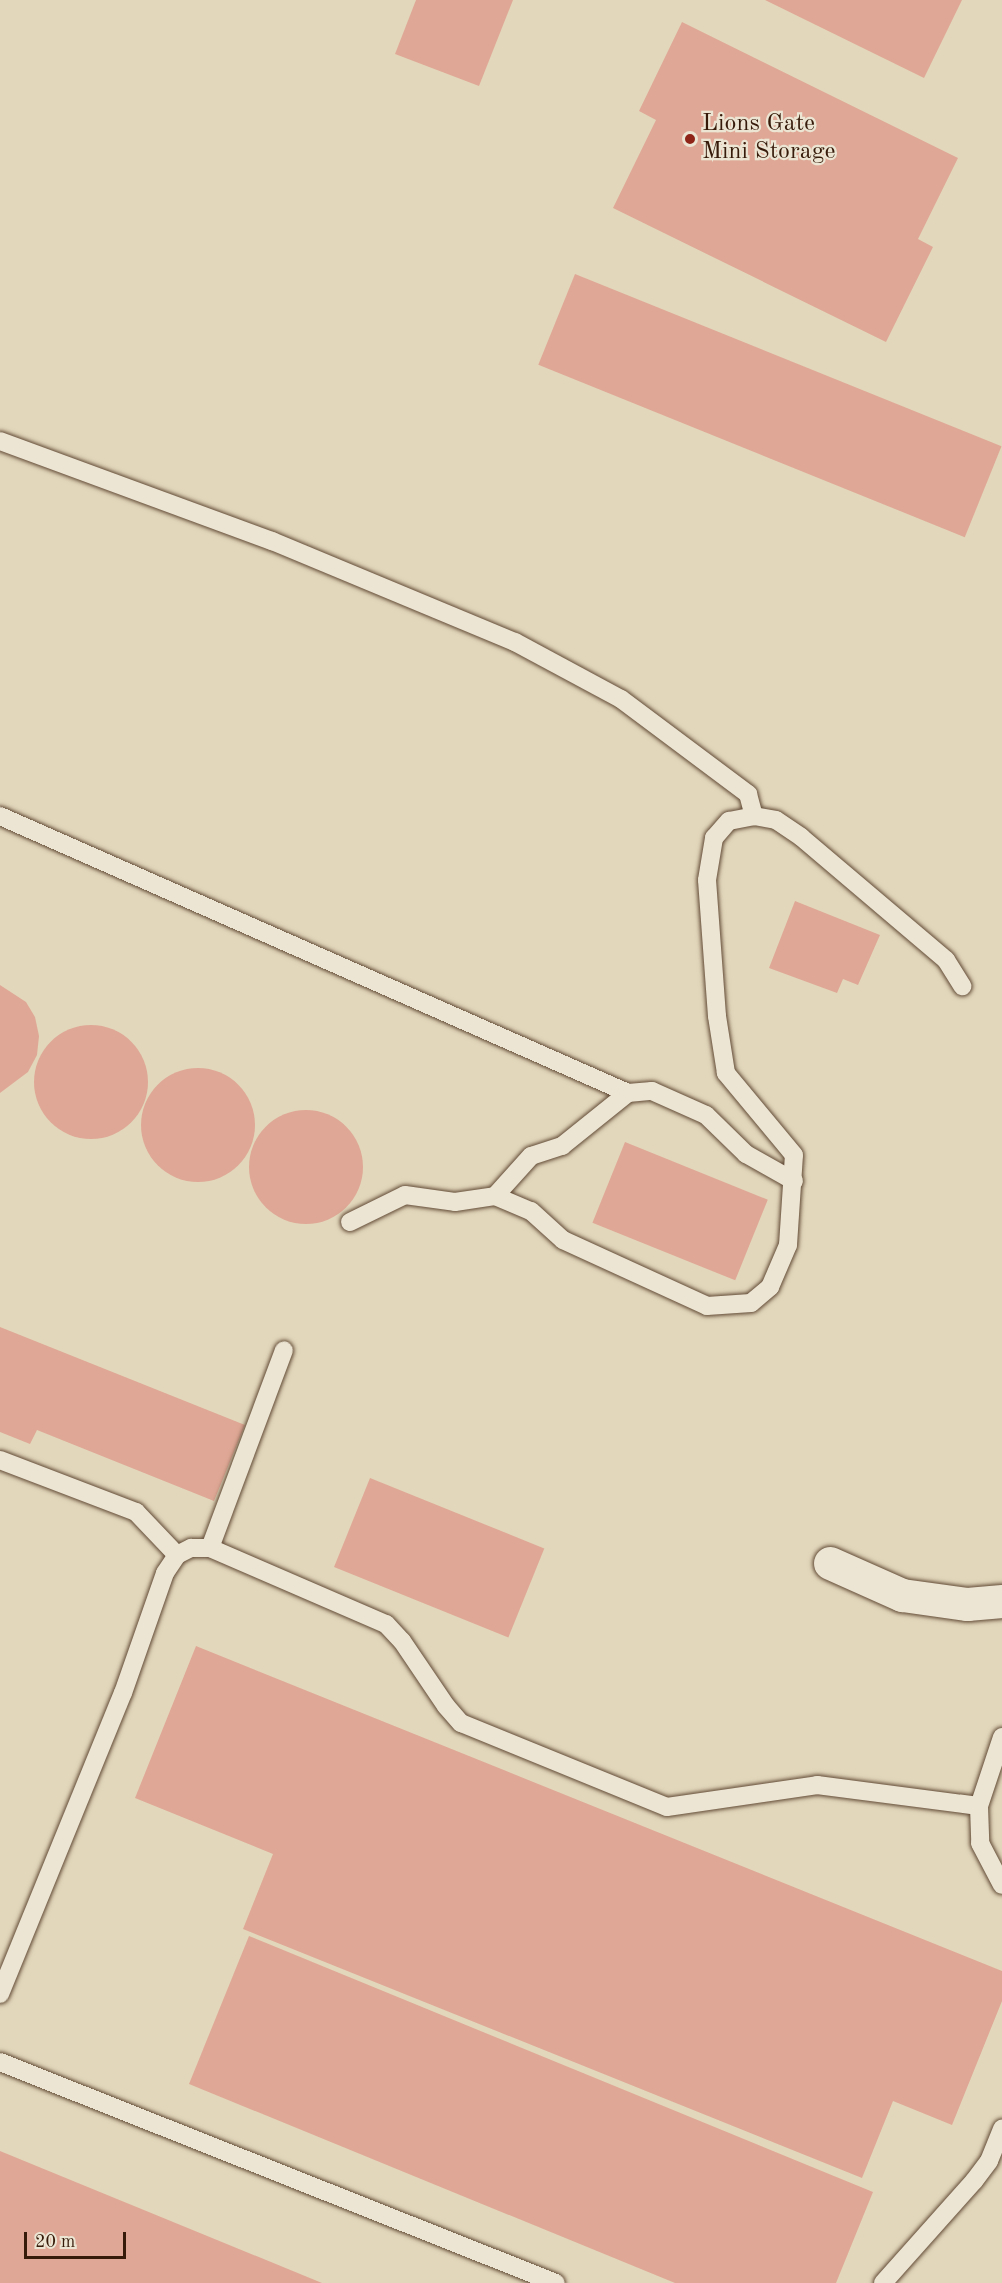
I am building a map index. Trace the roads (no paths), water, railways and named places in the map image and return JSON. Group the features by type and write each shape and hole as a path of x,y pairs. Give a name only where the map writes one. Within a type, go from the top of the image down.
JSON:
{"street":[{"path":"830,1563 902,1595 967,1604 1002,1601"}],"lane":[{"path":"0,441 272,541 515,642 621,699 748,794 754,816"},
{"path":"0,816 628,1093 652,1091 706,1115 746,1154 794,1181"},
{"path":"350,1222 405,1195 455,1202 495,1196 531,1211 563,1240 707,1306 751,1303 770,1287 788,1245 788,1203 794,1181 794,1155 726,1073 717,1016 706,880 714,838 729,821 754,816 776,820 801,837 946,960 962,986"},
{"path":"495,1196 531,1156 562,1146 628,1093"},
{"path":"210,1548 284,1350"},
{"path":"0,1460 136,1512 177,1556"},
{"path":"0,1994 123,1693 165,1573 177,1556 191,1548 210,1548 386,1624 402,1641 446,1706 461,1723 666,1807 816,1785 979,1806"},
{"path":"1002,1737 979,1806 980,1843 1002,1885"},
{"path":"0,2061 556,2283"},
{"path":"883,2283 974,2181 989,2161 1002,2129"}],"place":[{"name":"Lions Gate Mini Storage","path":"690,139"}]}
